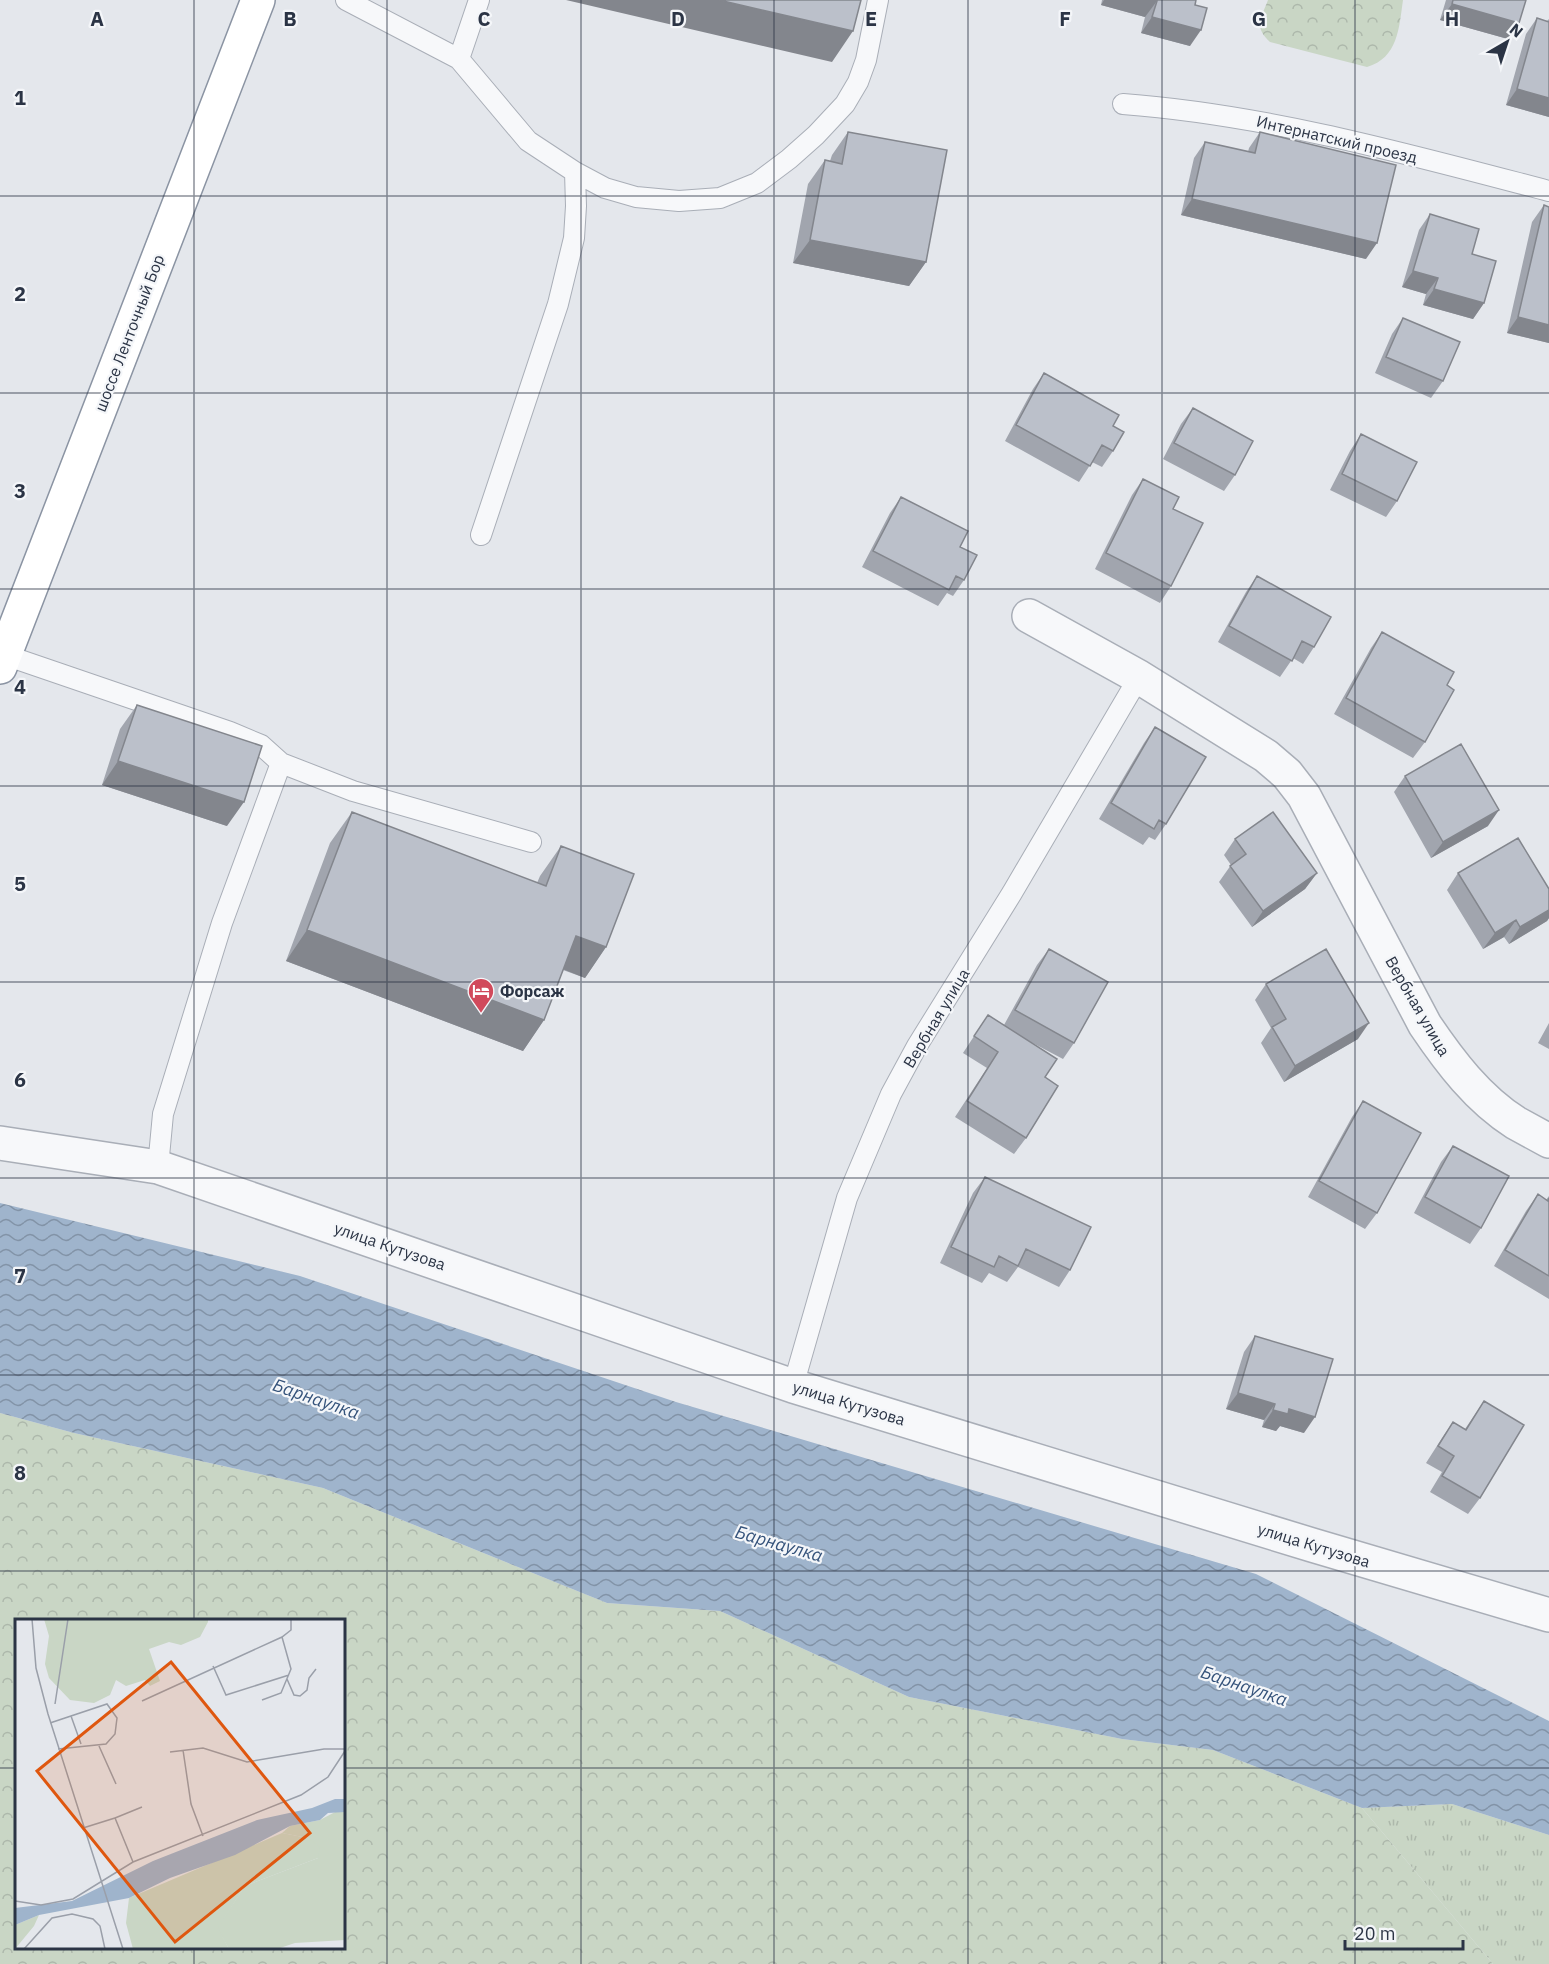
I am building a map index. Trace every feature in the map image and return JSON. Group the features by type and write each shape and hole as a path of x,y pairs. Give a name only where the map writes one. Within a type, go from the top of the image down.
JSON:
{"highway":[{"name":"шоссе Ленточный Бор","path":"2,661 258,0"}],"street":[{"name":"Вербная улица","path":"1029,616 1139,677 1266,756 1287,774 1304,796 1425,1025 1441,1048 1480,1095 1515,1122 1549,1140"},
{"name":"улица Кутузова","path":"0,1143 158,1167 793,1386 1549,1615"}],"lane":[{"path":"346,0 459,59 528,141 575,172 605,188 636,197 680,201 720,198 757,183 816,135 845,104 858,82 866,60 878,0"},
{"path":"459,59 479,0"},
{"name":"Интернатский проезд","path":"1123,104 1179,108 1305,130 1549,191"},
{"path":"481,535 558,304 574,238 575,172"},
{"path":"2,661 230,732 261,745 281,764 353,791 531,842"},
{"name":"Вербная улица","path":"793,1386 847,1198 891,1094 917,1046 1012,893 1139,677"},
{"path":"158,1167 163,1114 170,1091 222,923 281,764"}],"green space":[{"path":"1268,0 1403,0 1398,31 1391,49 1377,63 1367,67 1270,42 1260,27 1261,17"},
{"path":"0,1413 74,1433 323,1488 607,1603 720,1611 909,1697 1122,1739 1213,1750 1362,1808 1493,1964 0,1964"},
{"path":"1452,1804 1549,1835 1549,1964 1493,1964 1362,1808"}],"water":[{"name":"Барнаулка","path":"0,1203 300,1276 676,1402 1256,1574 1549,1721 1549,1835 1452,1804 1362,1808 1213,1750 1122,1739 909,1697 720,1611 607,1603 323,1488 74,1433 0,1413"}],"building":[{"path":"719,0 861,0 853,31"},
{"path":"1153,0 1196,0 1195,5 1207,8 1201,30 1152,17 1157,1"},
{"path":"1453,0 1526,0 1519,23 1452,4"},
{"path":"1537,18 1549,22 1549,98 1517,89"},
{"path":"848,132 947,150 926,262 810,240 825,160 842,164"},
{"path":"1260,132 1396,165 1377,243 1192,199 1205,142 1255,153"},
{"path":"1544,205 1549,207 1549,325 1518,317"},
{"path":"1430,214 1479,229 1472,254 1496,261 1484,303 1434,289 1438,278 1413,271"},
{"path":"1403,318 1460,342 1443,381 1386,357"},
{"path":"1044,373 1119,415 1113,426 1124,432 1113,451 1102,445 1090,466 1016,425"},
{"path":"1193,408 1253,441 1235,475 1174,443"},
{"path":"1361,434 1417,462 1397,501 1342,474"},
{"path":"1143,479 1179,497 1173,509 1203,523 1171,586 1106,553"},
{"path":"901,497 968,531 960,547 977,555 964,580 956,576 949,590 873,551"},
{"path":"1257,576 1331,617 1314,647 1302,641 1292,661 1229,626"},
{"path":"1382,632 1454,672 1447,685 1454,690 1425,742 1346,698"},
{"path":"137,705 262,746 244,802 118,761"},
{"path":"1155,727 1206,757 1166,824 1159,820 1154,829 1111,803"},
{"path":"1461,744 1499,810 1443,842 1405,776"},
{"path":"352,812 546,886 561,846 634,874 606,947 576,936 544,1020 307,930"},
{"path":"1273,812 1317,873 1263,911 1230,866 1246,854 1235,839"},
{"path":"1518,838 1549,889 1549,910 1520,927 1516,920 1495,933 1458,873"},
{"path":"1049,949 1108,982 1074,1043 1015,1010"},
{"path":"1326,949 1369,1023 1295,1066 1272,1027 1286,1019 1266,984"},
{"path":"988,1015 1057,1059 1045,1077 1058,1086 1026,1138 967,1101 998,1052 974,1036"},
{"path":"1363,1101 1421,1133 1377,1213 1319,1181"},
{"path":"1453,1146 1509,1176 1481,1228 1425,1197"},
{"path":"985,1177 1091,1227 1070,1270 1026,1249 1018,1266 999,1256 994,1267 951,1247"},
{"path":"1538,1194 1548,1201 1549,1198 1549,1276 1505,1250"},
{"path":"1255,1336 1333,1359 1315,1417 1289,1409 1288,1414 1273,1410 1275,1404 1238,1393"},
{"path":"1484,1401 1524,1425 1480,1498 1442,1476 1454,1456 1438,1446 1453,1422 1466,1430"}],"place":[{"name":"Форсаж","path":"481,1014"}]}
